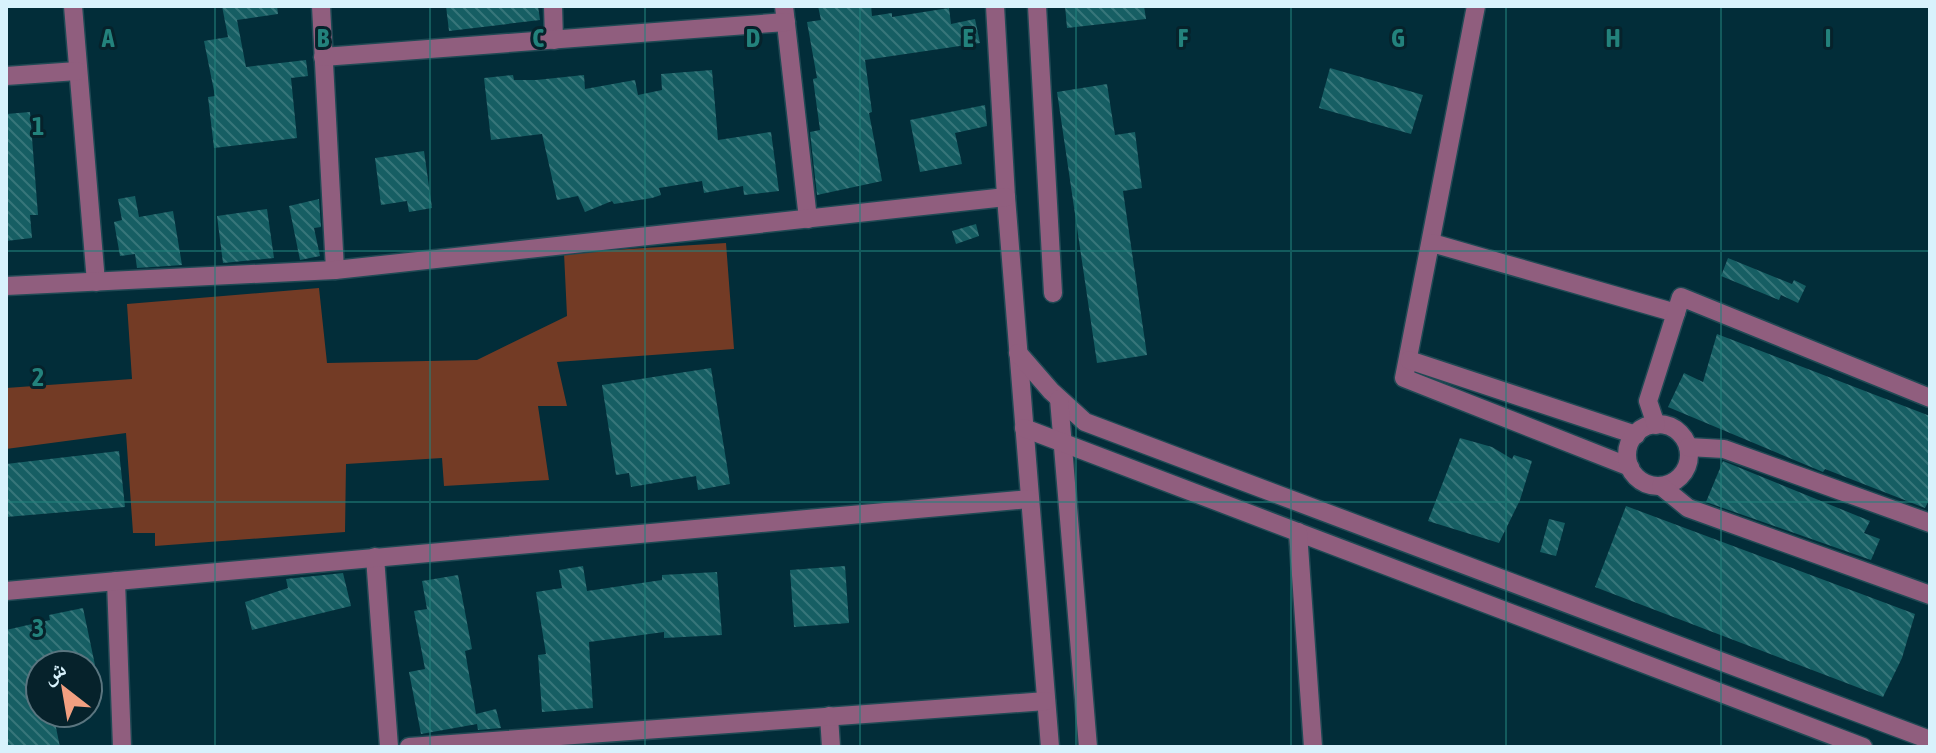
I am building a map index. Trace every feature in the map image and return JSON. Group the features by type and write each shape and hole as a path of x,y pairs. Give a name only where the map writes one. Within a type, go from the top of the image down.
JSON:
{"street":[{"path":"73,6 96,282"},
{"path":"321,6 335,270"},
{"path":"553,6 554,40"},
{"path":"995,6 1006,197 1050,747"},
{"path":"1037,6 1053,293"},
{"path":"1406,369 1476,6"},
{"path":"323,57 554,40 785,14 808,219"},
{"path":"6,76 77,71"},
{"path":"6,286 335,270 1006,197"},
{"path":"1432,243 1676,313"},
{"path":"1656,425 1648,401 1681,297 1930,398"},
{"path":"1018,353 1059,399 1085,422 1930,740"},
{"path":"1406,369 1636,435"},
{"path":"1406,369 1630,467 1642,481 1661,486 1688,508 1930,595"},
{"path":"1059,399 1088,747"},
{"path":"1630,467 1628,450 1636,435 1656,425 1680,433 1688,447 1683,473 1661,486"},
{"path":"1024,428 1863,747"},
{"path":"1688,447 1724,449 1930,523"},
{"path":"6,591 1029,499"},
{"path":"1298,532 1313,747"},
{"path":"375,557 389,747"},
{"path":"116,581 122,747"},
{"path":"409,747 613,740 829,716 1046,701"},
{"path":"829,716 831,747"}],"shaded area":[{"path":"726,243 734,349 557,362 567,406 538,406 549,480 444,486 442,458 346,464 345,532 155,546 155,533 133,533 126,433 6,449 6,388 132,379 127,304 319,288 327,363 477,360 567,316 564,253"}],"building":[{"path":"222,6 277,6 278,14 237,20 246,67 306,60 308,76 291,78 297,138 214,148 208,97 215,96 204,41 228,37"},
{"path":"446,6 538,6 540,20 449,31"},
{"path":"818,6 871,6 872,16 892,13 892,17 949,8 951,24 975,19 980,43 865,60 872,112 869,113 882,181 817,195 810,132 820,130 813,79 817,78 807,22 821,20"},
{"path":"1065,6 1144,6 1146,19 1067,28"},
{"path":"1330,68 1423,95 1411,134 1319,108"},
{"path":"712,70 718,140 771,132 779,191 744,195 743,186 704,193 702,181 659,188 661,195 652,198 614,204 612,201 585,212 578,196 557,200 542,134 491,140 484,78 513,75 514,80 536,80 584,75 585,89 635,80 638,95 662,90 661,74"},
{"path":"1107,84 1115,135 1135,132 1142,188 1123,191 1147,355 1097,363 1057,92"},
{"path":"985,105 987,126 955,133 962,164 920,172 910,120"},
{"path":"30,112 38,215 30,215 32,238 6,241 6,114"},
{"path":"424,151 432,208 409,212 407,201 381,205 375,158"},
{"path":"135,196 139,217 173,211 182,265 137,268 135,254 120,256 114,222 122,220 118,199"},
{"path":"319,199 321,227 314,228 320,256 300,260 289,206"},
{"path":"267,209 274,258 223,263 217,216"},
{"path":"976,224 979,236 956,244 952,231"},
{"path":"1728,258 1792,284 1794,280 1806,286 1798,303 1781,295 1779,300 1721,276"},
{"path":"1717,334 1930,416 1930,498 1925,508 1825,469 1823,472 1668,407 1684,373 1703,382"},
{"path":"711,368 730,484 698,490 696,476 631,487 629,473 616,475 602,385"},
{"path":"1460,438 1492,447 1512,459 1514,455 1532,461 1520,500 1499,543 1428,521"},
{"path":"119,451 125,507 6,517 6,464"},
{"path":"1723,461 1870,521 1864,533 1880,539 1871,560 1706,502"},
{"path":"1626,506 1915,614 1902,658 1883,697 1595,587"},
{"path":"1549,519 1565,523 1556,556 1540,552"},
{"path":"583,566 587,591 662,580 662,575 717,572 722,635 664,638 664,632 589,642 593,708 542,712 538,655 546,654 536,592 562,588 559,570"},
{"path":"845,566 849,623 794,627 790,570"},
{"path":"343,573 351,606 252,630 245,602 288,588 286,579"},
{"path":"458,575 472,649 465,651 476,714 496,709 501,728 478,730 477,724 421,734 409,672 425,669 414,611 427,609 422,581"},
{"path":"83,608 92,649 24,649 24,729 56,729 60,747 6,747 6,630 50,620 49,615"}]}
